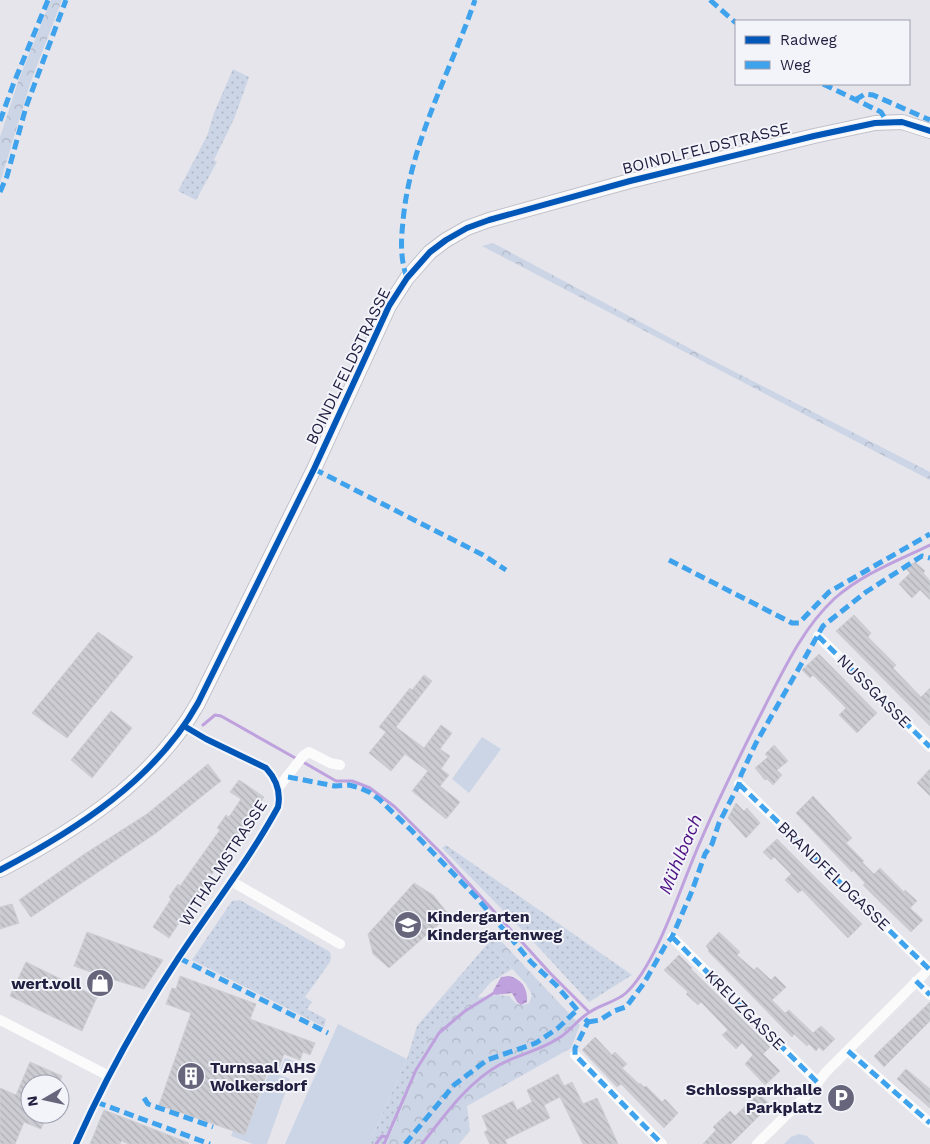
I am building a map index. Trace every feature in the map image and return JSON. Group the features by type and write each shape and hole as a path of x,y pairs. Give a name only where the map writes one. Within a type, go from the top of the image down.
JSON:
{"street":[{"name":"BOINDLFELDSTRASSE","path":"0,870 42,848 106,804 168,746 184,726 198,703 314,469 389,306 407,278 430,252 467,228 489,220 630,181 761,148 875,123 902,122 930,131"},
{"name":"NUSSGASSE","path":"818,636 930,747"},
{"name":"WITHALMSTRASSE","path":"76,1144 108,1076 153,998 278,807 280,798 278,788 272,775 266,768 206,739 184,726"},
{"path":"278,788 309,752 340,766"},
{"name":"BRANDFELDGASSE","path":"739,784 930,969"},
{"path":"231,881 340,944"},
{"name":"KREUZGASSE","path":"672,937 818,1083"},
{"path":"757,1144 818,1083 826,1072 930,969"},
{"path":"916,982 930,995"},
{"path":"0,1020 108,1076"},
{"path":"848,1051 930,1123"},
{"path":"575,1056 662,1144"}],"green space":[{"path":"51,0 62,0 30,84 0,183 0,137 19,79"},
{"path":"233,69 249,77 234,119 214,160 217,162 196,200 178,191 207,136 214,113"},
{"path":"493,243 702,355 930,472 930,480 482,246"},
{"path":"482,737 501,749 469,793 452,779"},
{"path":"446,845 632,975 589,1002 442,848"},
{"path":"240,900 330,952 330,962 305,997 312,1002 307,1009 326,1019 324,1027 192,960 232,901"},
{"path":"495,935 502,942 494,949 512,969 491,982 477,998 430,1031 419,1071 386,1144 369,1144 407,1059 417,1026"},
{"path":"502,942 580,1025 571,1048 467,1106 470,1131 459,1144 386,1144 419,1071 430,1031 477,998 498,995 509,996 518,1004 529,1003 532,995 526,984 494,949"},
{"path":"338,1024 407,1059 369,1144 285,1144"},
{"path":"285,1058 300,1063 295,1075 280,1070"},
{"path":"262,1068 290,1079 267,1144 253,1144 231,1136 235,1125 247,1129 268,1075 261,1072"},
{"path":"799,1134 807,1136 815,1144 784,1144 791,1137"}],"water":[{"path":"509,976 521,982 525,989 527,1002 521,1005 512,993 495,995 493,991 501,977"}],"building":[{"path":"915,562 925,571 923,573 930,581 930,600 920,590 912,598 899,584 910,573 905,568"},
{"path":"854,615 871,633 868,637 896,665 893,668 921,697 930,688 930,726 836,631"},
{"path":"98,632 133,657 67,738 32,713"},
{"path":"819,654 877,713 857,733 839,715 846,708 813,675 810,678 802,670"},
{"path":"424,675 432,681 396,727 424,748 441,725 452,733 440,749 450,756 441,769 449,775 440,786 460,802 446,819 412,791 428,771 405,754 391,771 369,753 386,732 379,727 410,688 412,690"},
{"path":"111,711 132,728 92,778 71,760"},
{"path":"774,745 788,761 777,770 782,775 773,785 767,779 765,780 755,768 768,757 765,754"},
{"path":"208,764 221,781 156,833 31,917 19,900 86,853 147,814"},
{"path":"930,769 930,796 917,783"},
{"path":"239,780 264,797 169,938 153,927 171,899 169,897 178,884 180,886 220,830 217,828 226,815 229,817 241,799 230,792"},
{"path":"813,796 852,838 846,843 864,861 862,862 874,874 880,868 904,892 905,890 917,901 910,908 923,920 911,932 863,885 865,883 853,870 852,872 796,813"},
{"path":"736,803 744,811 747,808 760,823 746,838 728,818"},
{"path":"777,839 862,924 848,938 802,890 798,893 785,880 791,874 774,857 771,860 763,852"},
{"name":"Kindergarten Kindergartenweg","path":"414,883 433,895 449,915 389,968 373,954 368,934"},
{"path":"12,904 19,923 0,929 0,907"},
{"path":"87,932 163,960 144,989 74,966"},
{"path":"719,932 740,952 737,955 754,970 757,967 771,980 775,976 786,987 772,1000 785,1013 789,1010 813,1033 821,1026 835,1039 823,1051 819,1047 816,1051 809,1044 807,1046 794,1034 792,1037 708,951 706,946"},
{"path":"679,955 770,1047 763,1054 780,1071 765,1085 745,1064 753,1055 742,1043 736,1049 722,1035 728,1030 701,1002 698,1005 686,994 688,992 664,970"},
{"path":"26,962 97,997 82,1031 10,996"},
{"path":"180,976 256,1004 250,1019 315,1043 310,1055 303,1052 300,1060 284,1054 279,1068 270,1064 245,1135 159,1105 191,1013 166,1004 172,988 176,989"},
{"path":"930,1002 930,1021 884,1067 874,1056"},
{"path":"595,1037 612,1055 615,1052 627,1064 622,1068 639,1084 644,1087 646,1086 662,1102 665,1099 678,1113 664,1128 621,1084 617,1087 582,1050"},
{"path":"30,1062 57,1074 25,1074"},
{"path":"906,1069 930,1089 930,1108 897,1079"},
{"path":"558,1074 564,1086 572,1082 583,1104 597,1098 618,1144 583,1144 560,1097 544,1105 550,1118 505,1140 507,1144 490,1144 484,1132 488,1130 482,1116 513,1101 517,1110 532,1102 527,1090"},
{"path":"20,1086 20,1124 23,1124 15,1144 0,1144 0,1088 16,1095"},
{"path":"759,1093 770,1105 731,1144 703,1144 716,1130 713,1127 730,1111 735,1116"},
{"path":"104,1110 189,1143 129,1144 121,1141 120,1144 90,1144"},
{"path":"29,1124 43,1124 41,1129"}],"waterway":[{"name":"Mühlbach","path":"422,1144 448,1111 476,1081 499,1065 555,1041 586,1014 622,996 636,982 662,935 706,827 735,766 779,678 804,636 823,610 856,582 930,545"},
{"path":"203,725 215,715 221,716 297,759"},
{"path":"303,762 336,781 352,781 370,788 395,807 442,854 550,973 589,1012"},
{"path":"384,1144 416,1070 439,1033 465,1011 494,993"},
{"path":"376,1144 382,1136 387,1137"}],"marked path":[{"path":"0,121 48,0"},
{"path":"0,192 7,176 26,107 66,0"},
{"path":"407,278 402,256 403,221 407,192 422,136 475,0"},
{"path":"710,0 735,22"},
{"path":"825,85 881,112 887,122"},
{"path":"855,100 865,94 873,95 930,120"},
{"path":"314,469 483,555 506,570"},
{"path":"669,560 792,623 799,623 829,592 930,534"},
{"path":"588,1022 600,1020 614,1011 626,1007 644,983 672,937 692,891 705,854 712,844 719,823 739,784 741,775 756,743 823,626 866,592 922,556 930,558"},
{"path":"818,636 930,747"},
{"path":"288,777 335,786 349,785 369,792 379,799 477,898 531,962 556,985 580,1013"},
{"path":"739,784 929,969"},
{"path":"672,937 818,1083"},
{"path":"179,958 328,1033"},
{"path":"916,981 930,995"},
{"path":"405,1144 454,1085 487,1060 536,1043 558,1028 577,1010"},
{"path":"585,1019 588,1022 575,1048 575,1055 662,1144"},
{"path":"848,1051 930,1123"},
{"path":"144,1098 148,1104 213,1127"},
{"path":"96,1102 210,1144"}],"cycle path":[{"path":"0,870 57,838 111,800 160,756 180,731 198,703 314,469 389,306 407,278 430,252 467,228 489,220 630,181 814,136 875,123 902,122 930,131"},
{"path":"76,1144 111,1072 151,1002 179,957 255,846 278,807 279,796 277,786 266,768 206,739 184,726"}],"place":[{"name":"Kindergarten Kindergartenweg","path":"408,925"},
{"name":"wert.voll","path":"100,983"},
{"name":"Turnsaal AHS Wolkersdorf","path":"191,1076"},
{"name":"Schlossparkhalle Parkplatz","path":"841,1098"}]}
